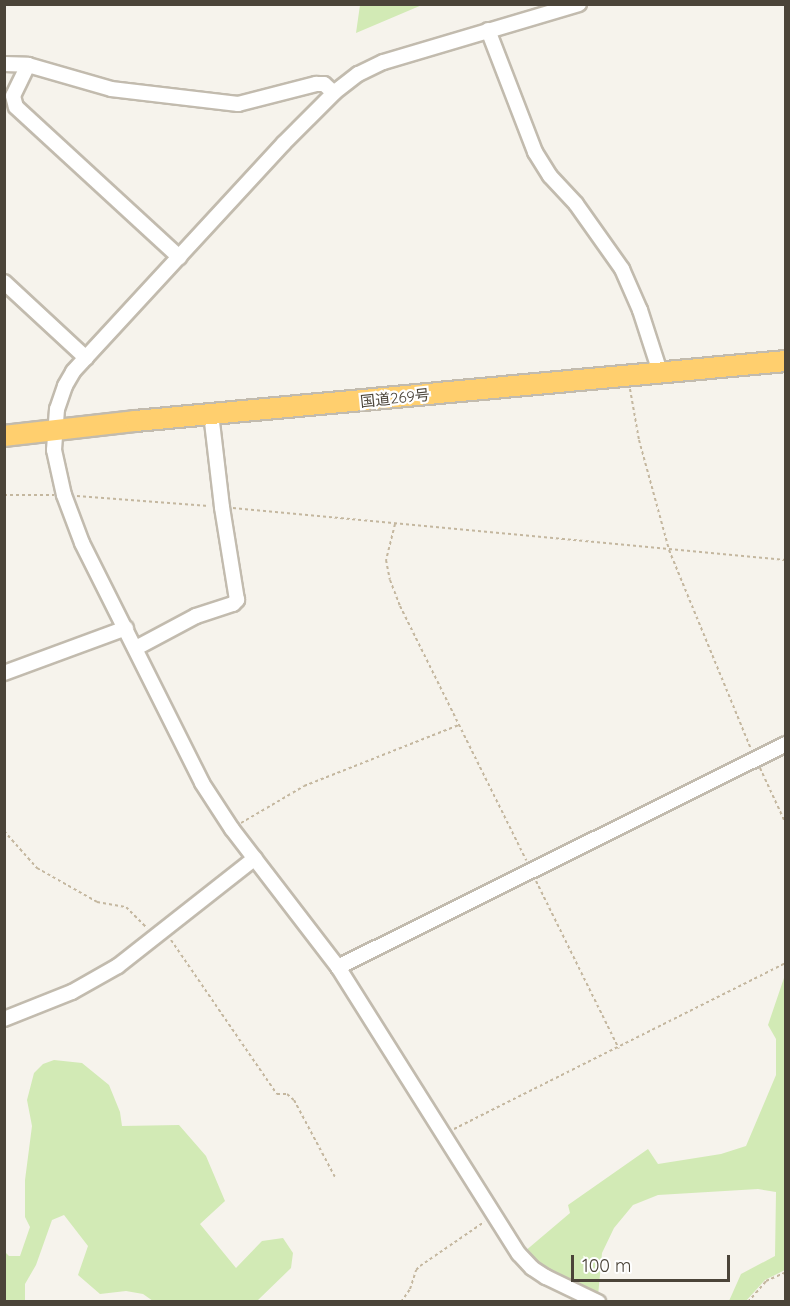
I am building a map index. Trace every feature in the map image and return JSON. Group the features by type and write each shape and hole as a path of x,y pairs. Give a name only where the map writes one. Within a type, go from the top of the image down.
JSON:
{"highway":[{"name":"国道269号","path":"4,436 211,413 360,402 786,361"}],"street":[{"path":"579,4 383,62 358,74 334,93 284,143 86,358 65,386 57,409 54,450 64,495 82,543 202,783 232,829 338,967 494,1215 532,1268 574,1292 598,1302"},
{"path":"488,30 535,152 550,176 576,204 622,269 640,310 660,372"},
{"path":"4,64 28,65 111,89 238,104 316,84 324,84 334,93"},
{"path":"28,65 13,96 16,106 179,257"},
{"path":"4,282 86,358"},
{"path":"136,648 196,616 233,604 237,600 222,507 211,413"},
{"path":"4,673 126,628"},
{"path":"338,967 786,744"},
{"path":"4,1019 72,992 118,966 255,858"}],"path":[{"path":"627,375 639,440 669,550 756,760 786,824"},
{"path":"4,495 64,495 222,507 786,560"},
{"path":"395,524 386,560 390,580 619,1049"},
{"path":"232,829 304,786 459,725"},
{"path":"4,831 38,868 97,902 126,907 160,933 277,1094 287,1094 294,1100 335,1177"},
{"path":"443,1135 619,1049 786,963"},
{"path":"401,1302 420,1266 494,1215"},
{"path":"748,1302 766,1281 786,1272"}],"green space":[{"path":"360,4 422,5 356,33"},
{"path":"785,975 785,1270 765,1280 746,1301 729,1301 741,1274 775,1256 776,1192 758,1189 658,1195 633,1205 614,1228 602,1253 598,1296 537,1266 524,1252 570,1213 568,1205 648,1149 658,1164 721,1154 746,1146 776,1075 776,1039 768,1025"},
{"path":"54,1060 82,1063 109,1085 120,1112 122,1126 179,1125 206,1156 225,1201 200,1224 236,1268 262,1241 283,1238 293,1253 291,1268 257,1301 153,1301 143,1294 126,1291 100,1294 78,1275 88,1246 64,1215 52,1220 36,1265 25,1284 25,1301 5,1301 5,1252 9,1256 20,1256 30,1227 25,1217 25,1180 32,1126 27,1100 34,1073 43,1064"}]}
